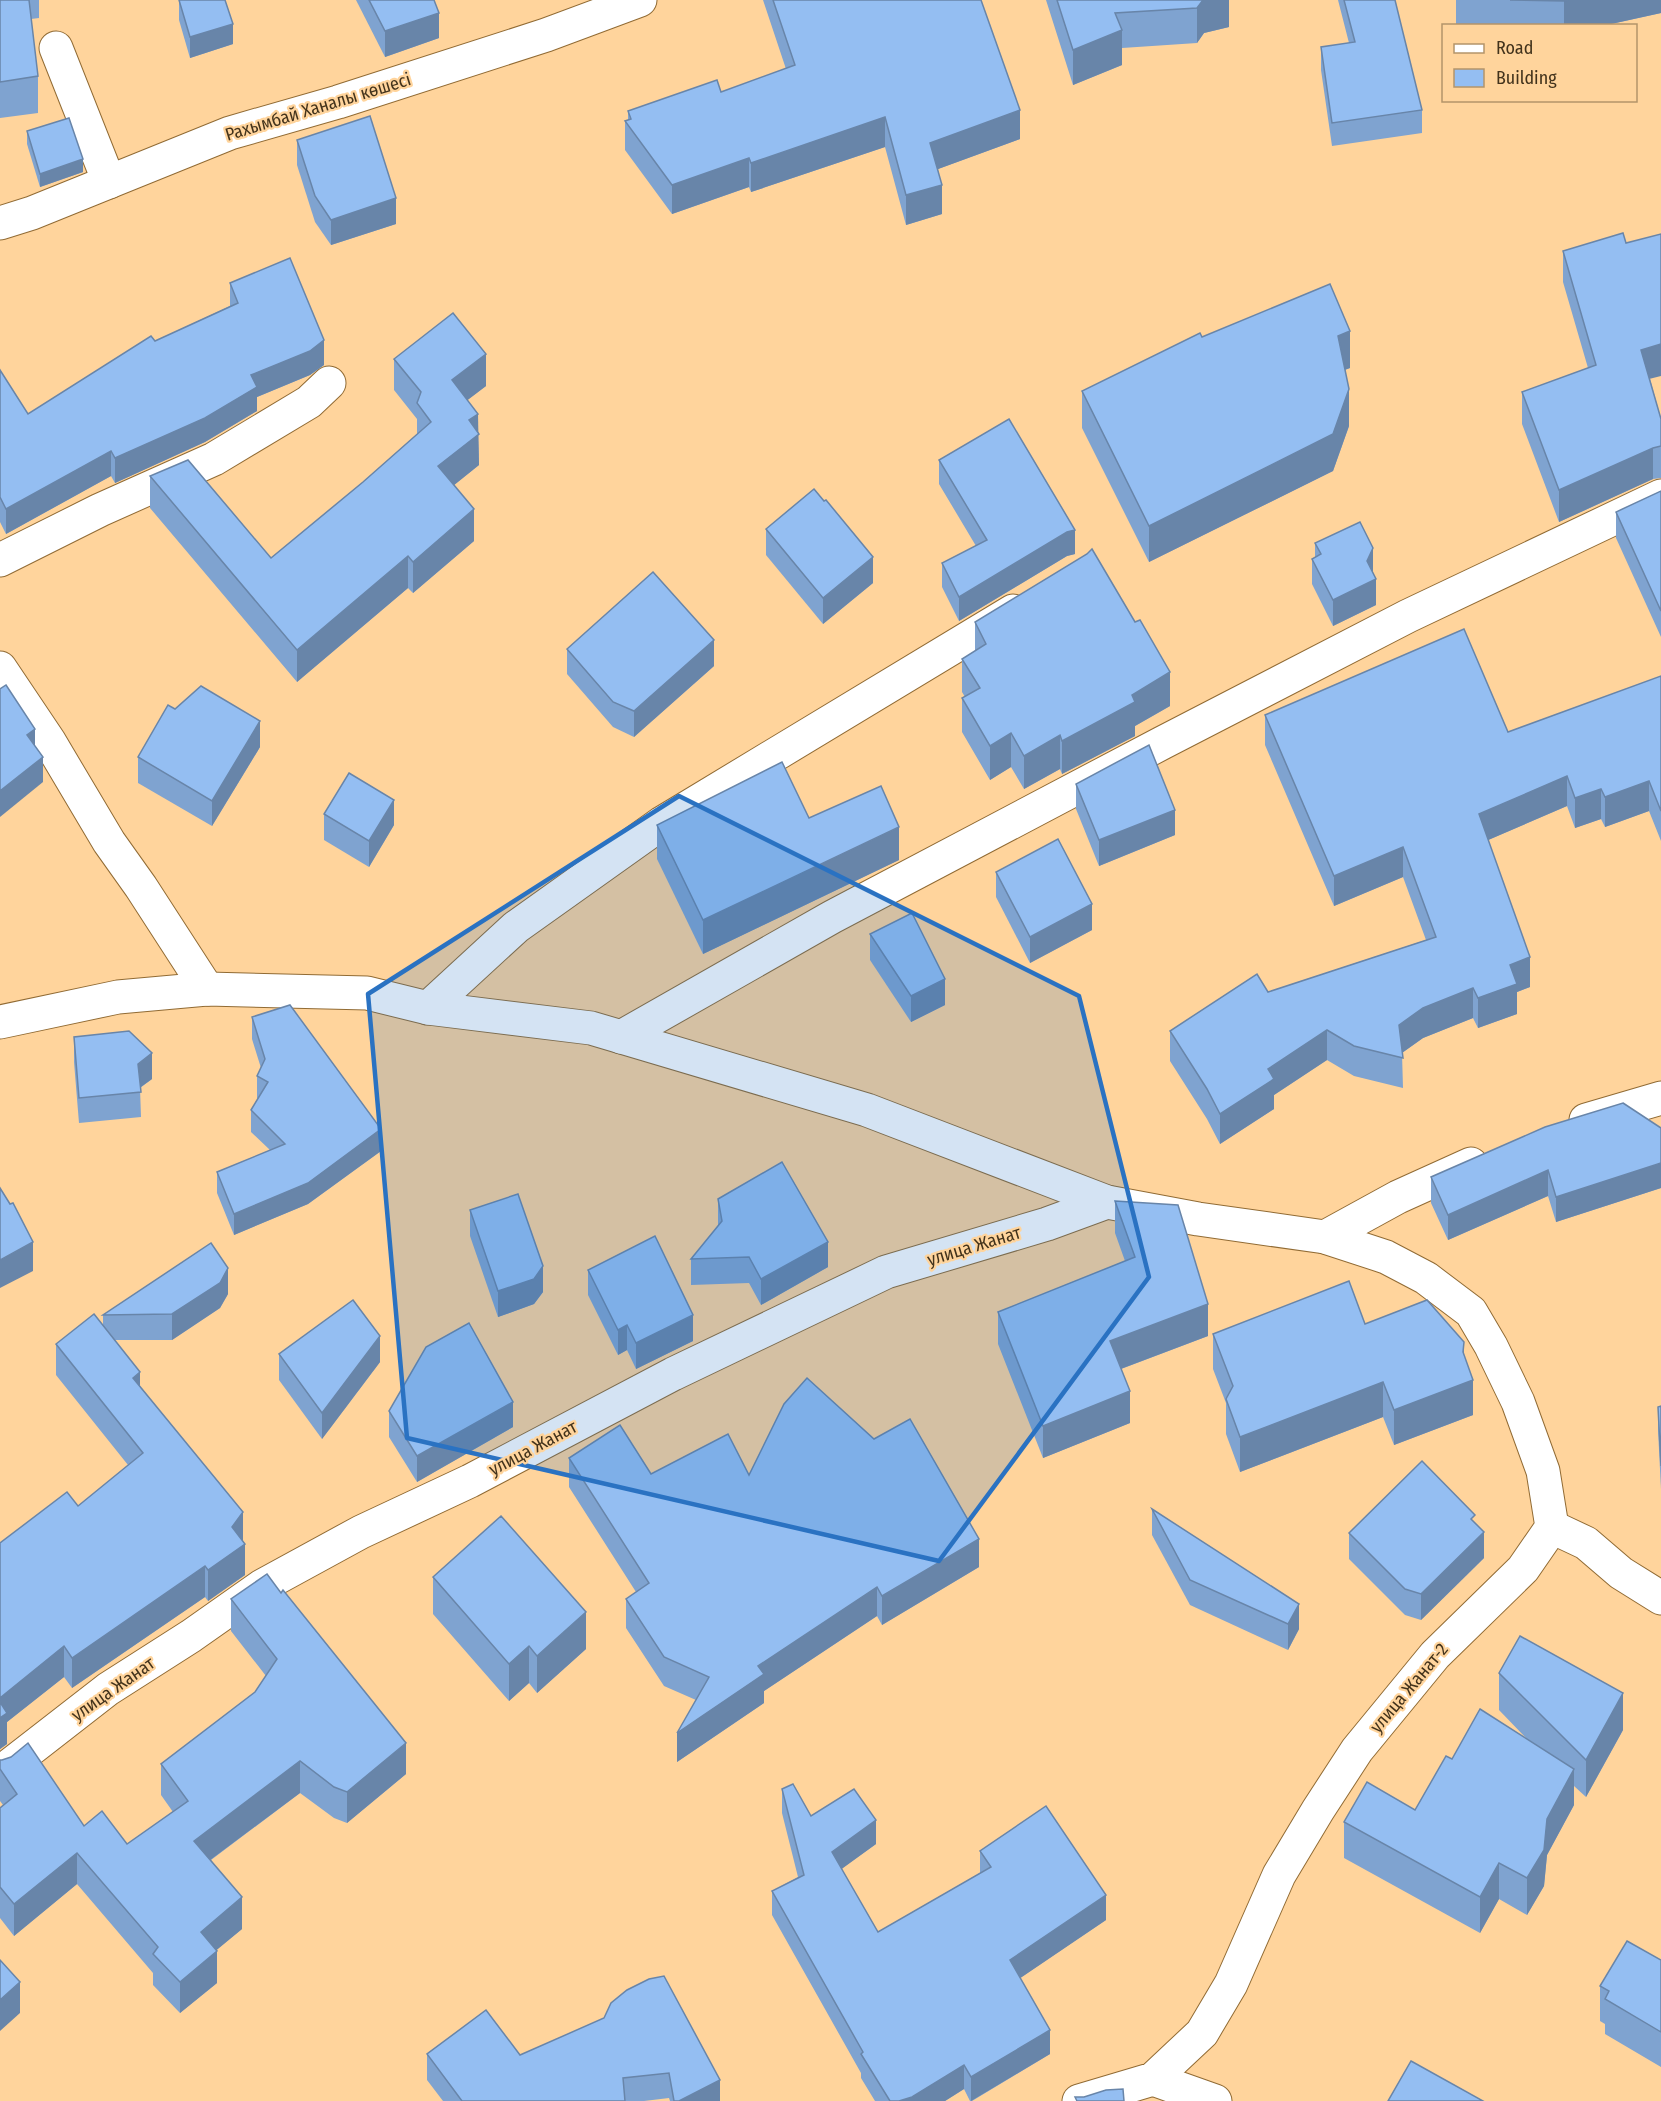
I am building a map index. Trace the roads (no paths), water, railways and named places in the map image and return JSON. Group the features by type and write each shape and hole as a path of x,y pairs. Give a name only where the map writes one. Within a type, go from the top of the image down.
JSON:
{"street":[{"name":"Рахымбай Ханалы көшесі","path":"0,223 32,213 230,133 338,102 546,35 640,0"},
{"path":"56,48 109,182"},
{"path":"0,560 100,510 214,459 309,402 329,383"},
{"path":"621,1037 832,917 1162,743 1408,616 1661,496"},
{"path":"428,1008 516,927 662,823 1036,596"},
{"path":"0,668 49,741 109,842 207,989"},
{"path":"0,1022 118,997 207,989 367,993 428,1008 591,1028 867,1110 1107,1202 1198,1219 1325,1237 1386,1257 1426,1278 1471,1312 1491,1346 1518,1402 1543,1471 1552,1527 1586,1543 1621,1572 1661,1598"},
{"path":"1559,1128 1661,1098"},
{"path":"1325,1237 1398,1197 1495,1154"},
{"name":"улица Жанат","path":"0,1773 108,1689 191,1636 262,1586 361,1532 470,1481 673,1374 886,1272 1047,1224 1107,1202"},
{"name":"улица Жанат-2","path":"1079,2101 1153,2079 1202,2033 1231,1984 1279,1875 1357,1750 1435,1655 1523,1569 1552,1527"},
{"path":"1153,2079 1215,2101"}]}
